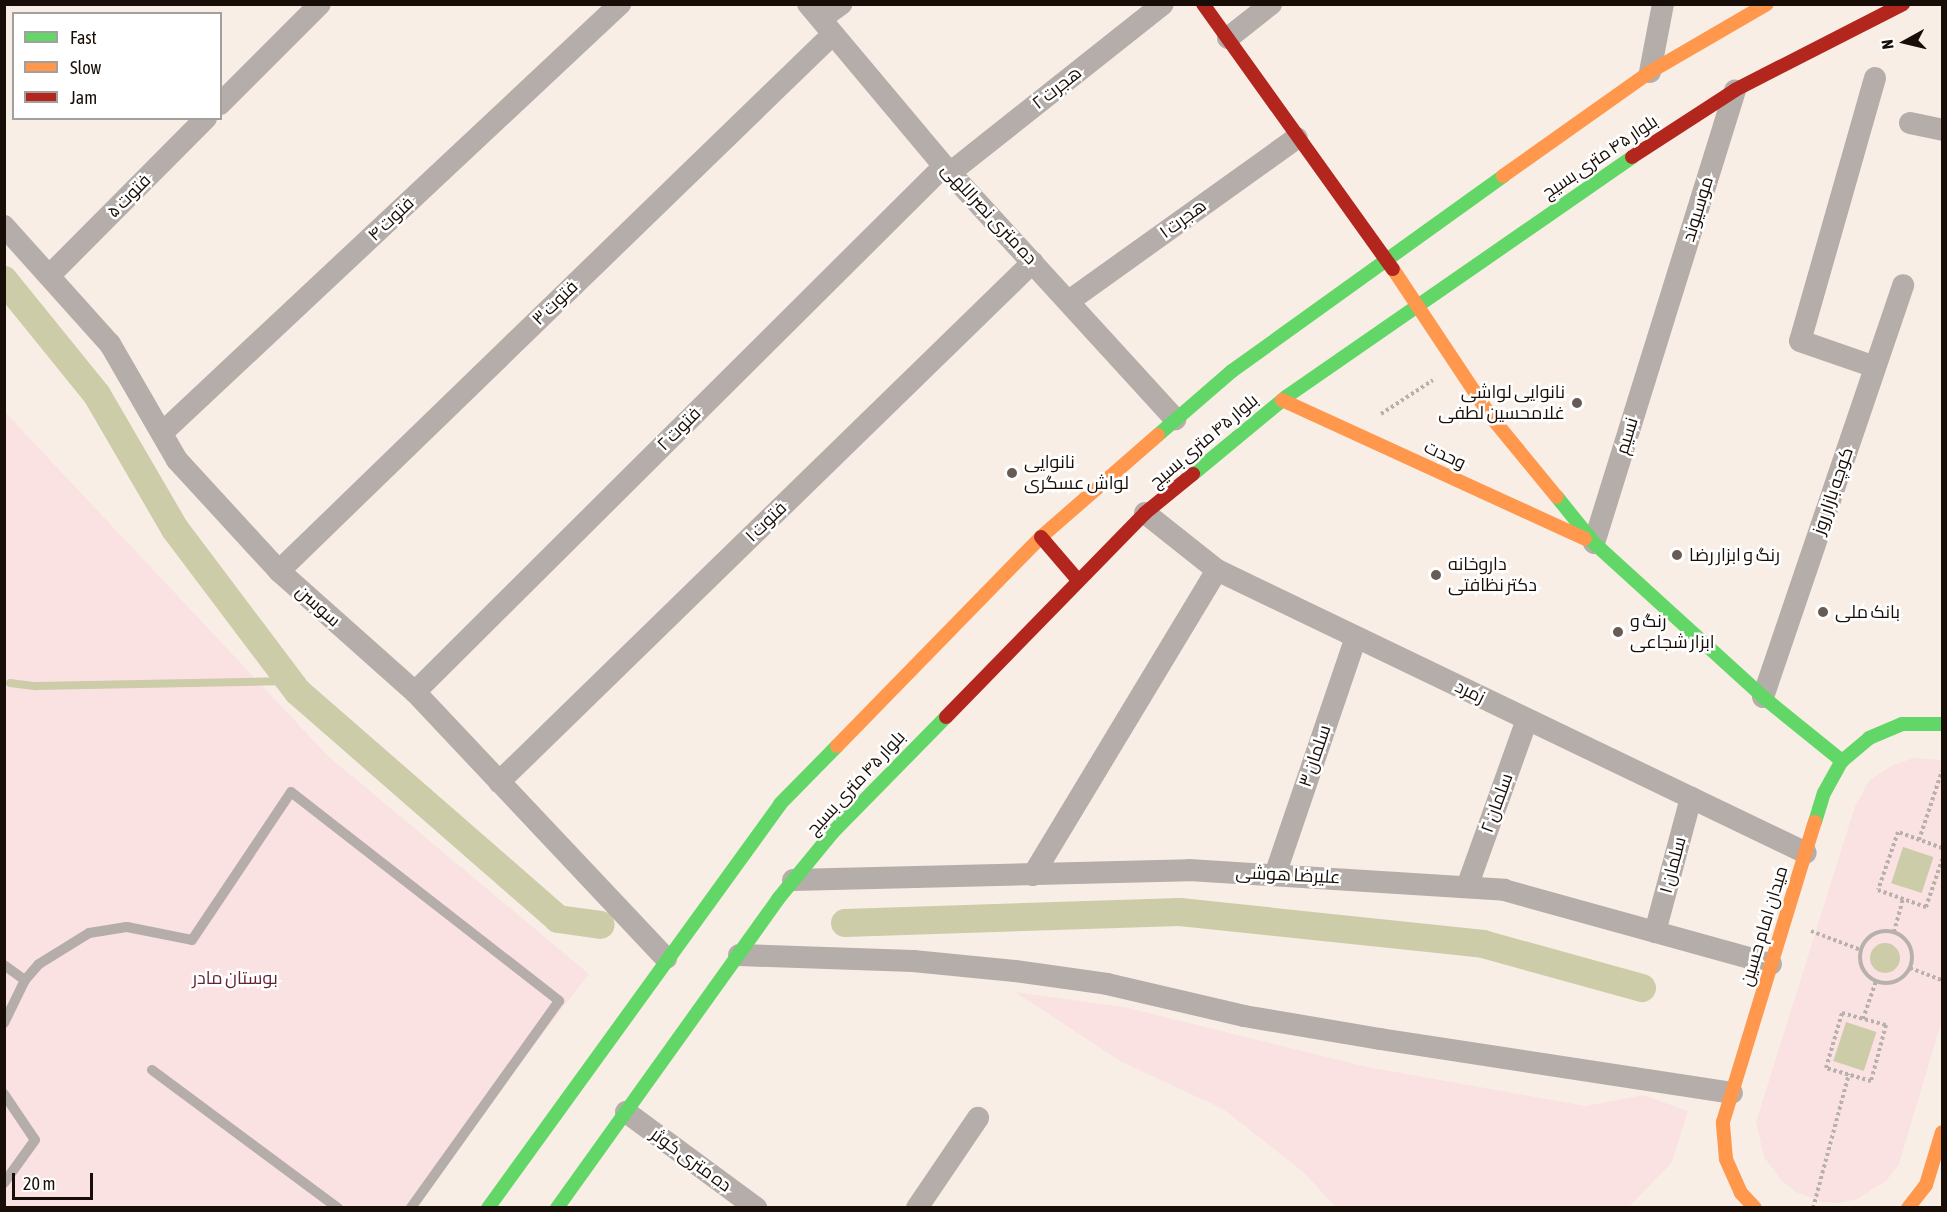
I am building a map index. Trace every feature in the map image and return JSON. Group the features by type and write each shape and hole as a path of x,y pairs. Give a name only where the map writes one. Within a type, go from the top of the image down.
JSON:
{"main road":[{"path":"1203,4 1386,259"},
{"name":"بلوار ۴۵ متری بسیج","path":"488,1208 666,958 780,804 1041,537 1241,364 1650,72 1767,4"},
{"name":"بلوار ۴۵ متری بسیج","path":"557,1208 793,880 833,832 1077,579 1145,513 1282,400 1416,305 1735,90 1903,4"},
{"name":"وحدت","path":"1386,259 1455,366 1594,543 1763,697 1842,761"},
{"name":"وحدت","path":"1282,400 1594,543"},
{"path":"1041,537 1077,579"},
{"path":"1935,724 1942,711"},
{"name":"میدان امام حسین","path":"1755,1208 1741,1193 1726,1159 1723,1122 1824,793 1842,761 1869,738 1902,724 1935,724"},
{"path":"1908,1208 1926,1185 1942,1132"},
{"path":"1732,1208 1741,1193"}],"street":[{"path":"222,102 320,4"},
{"name":"فتوت ۴","path":"162,433 620,4"},
{"name":"فتوت ۳","path":"279,571 821,19 841,4"},
{"name":"هجرت ۲","path":"947,169 1163,4"},
{"path":"1228,38 1271,4"},
{"path":"1650,72 1663,4"},
{"name":"ده متری نصراللهی","path":"821,19 947,169 1176,419"},
{"path":"1875,78 1800,341 1875,367"},
{"name":"موسیوند","path":"1661,328 1735,90"},
{"name":"فتوت ۵","path":"51,274 204,120"},
{"path":"1910,123 1942,130"},
{"name":"هجرت ۱","path":"1069,301 1297,138"},
{"name":"فتوت ۲","path":"415,693 947,169"},
{"name":"سوسن","path":"4,226 51,274 110,344 177,460 279,571 415,693 666,958"},
{"name":"فتوت ۱","path":"499,782 1033,262"},
{"name":"کوچه بازار روز","path":"1763,697 1903,285"},
{"name":"نسیم","path":"1594,543 1661,328"},
{"name":"زمرد","path":"1145,513 1217,570 1806,853"},
{"path":"1033,875 1217,570"},
{"name":"سلمان ۳","path":"1275,875 1356,637"},
{"name":"سلمان ۲","path":"1467,887 1527,719"},
{"name":"سلمان ۱","path":"1655,932 1691,798"},
{"name":"علیرضا هوشی","path":"793,880 1189,870 1504,890 1771,964"},
{"path":"739,955 913,961 1015,971 1107,984 1244,1016 1732,1093"},
{"name":"ده متری کوثر","path":"626,1112 756,1208"},
{"path":"917,1208 978,1118"}],"lane":[{"path":"4,1023 25,980 49,957 89,933 128,927 192,940 291,792 559,1001 411,1208"},
{"path":"4,965 25,980"},
{"path":"152,1070 338,1208"},
{"path":"4,1094 35,1140 4,1183"}],"path":[{"path":"1353,433 1455,366"},
{"path":"1919,840 1942,771"},
{"path":"1942,848 1898,832 1878,890 1926,907 1942,860"},
{"path":"1894,932 1903,899"},
{"path":"1785,921 1861,950"},
{"path":"1878,932 1894,932 1911,950 1910,968 1898,981 1876,981 1861,966 1861,950 1878,932"},
{"path":"1910,968 1942,980"},
{"path":"1863,1019 1876,981"},
{"path":"1842,1013 1863,1019 1886,1025 1871,1081 1826,1068 1842,1013"},
{"path":"1813,1208 1849,1074"}],"green space":[{"name":"بوستان مادر","path":"4,411 328,756 589,974 409,1207 5,1207"},
{"path":"1914,758 1942,760 1942,1020 1899,1164 1886,1181 1857,1199 1839,1203 1822,1202 1796,1192 1782,1181 1764,1157 1756,1122 1855,806 1870,780 1893,765"},
{"path":"1015,992 1124,1007 1367,1067 1586,1106 1643,1095 1688,1111 1672,1162 1629,1207 1336,1207 1302,1171 1223,1109 1122,1062"}],"shaded area":[{"path":"1903,847 1933,857 1922,893 1891,883"},
{"path":"1885,943 1896,947 1900,958 1896,969 1885,973 1874,969 1870,958 1874,947"},
{"path":"1846,1022 1876,1032 1864,1071 1833,1061"}],"waterway":[{"path":"4,280 97,395 175,529 298,692 558,919 601,925"},
{"path":"10,683 36,686 291,681"},
{"path":"845,923 1180,912 1483,944 1642,988"}],"traffic: fast":[{"path":"1193,474 1286,397 1632,157"},
{"path":"1158,435 1232,371 1503,176"},
{"path":"1557,497 1594,543 1763,697 1842,761"},
{"path":"557,1208 778,899 833,832 946,717"},
{"path":"1815,822 1824,793 1842,761 1869,738 1902,724 1942,724"},
{"path":"488,1208 780,804 837,746"}],"traffic: slow":[{"path":"1503,176 1650,72 1767,4"},
{"path":"1393,269 1492,418 1557,497"},
{"path":"1282,400 1585,539"},
{"path":"837,746 1041,537 1158,435"},
{"path":"1755,1208 1741,1193 1726,1159 1723,1122 1815,822"},
{"path":"1908,1208 1926,1185 1942,1132"}],"traffic: jam":[{"path":"1203,4 1393,269"},
{"path":"1632,157 1735,90 1903,4"},
{"path":"946,717 1145,513 1193,474"},
{"path":"1041,537 1077,579"}],"place":[{"name":"نانوایی لواشی غلامحسین لطفی","path":"1577,403"},
{"name":"نانوایی لواش عسگری","path":"1012,473"},
{"name":"رنگ و ابزار رضا","path":"1677,555"},
{"name":"داروخانه دکتر نظافتی","path":"1436,575"},
{"name":"بانک ملی","path":"1823,612"},
{"name":"رنگ و ابزار شجاعی","path":"1618,632"}]}
